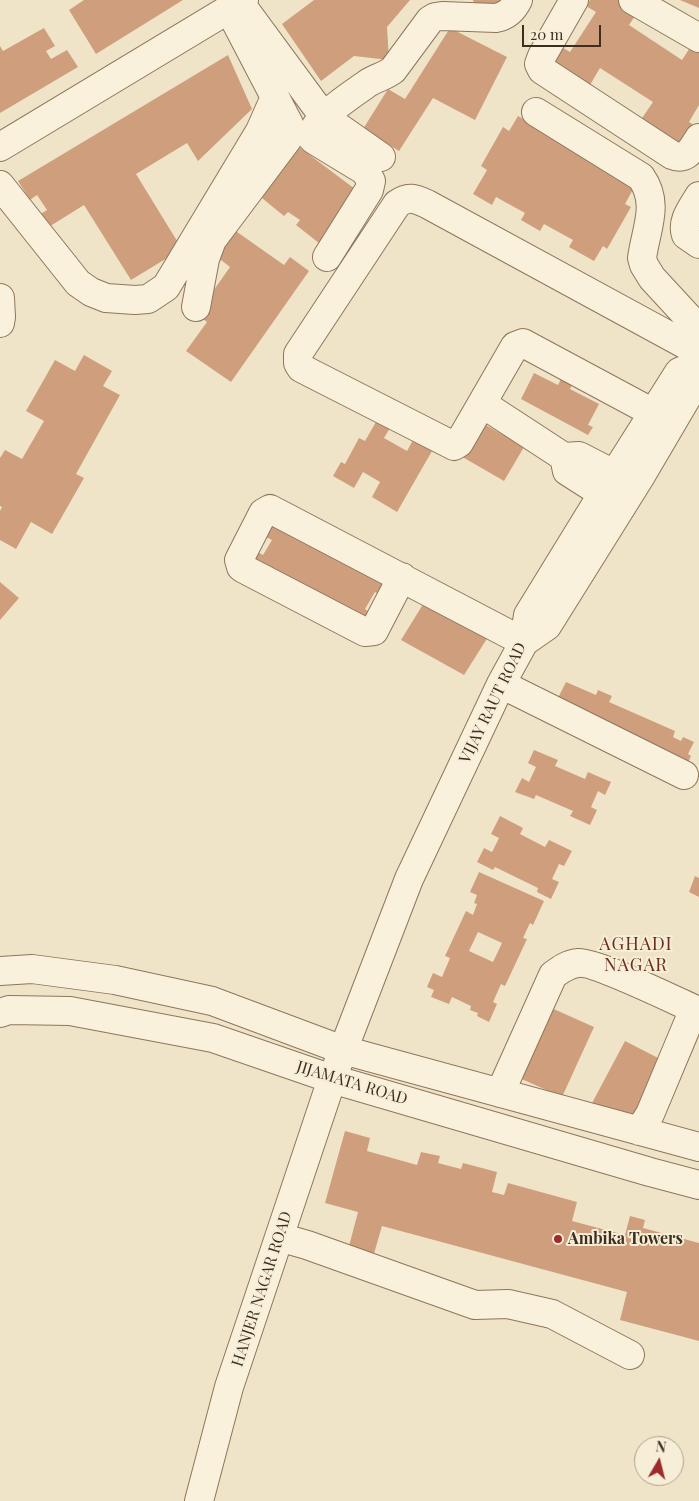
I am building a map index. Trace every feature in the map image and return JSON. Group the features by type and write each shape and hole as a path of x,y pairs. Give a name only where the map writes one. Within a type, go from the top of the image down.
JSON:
{"street":[{"path":"327,257 371,185 369,176 365,172 312,138 312,132 324,117 368,83 393,70 430,20 442,16 502,17 510,12 518,0"},
{"path":"574,0 542,56 539,64 542,70 672,155 683,157 688,155 699,138"},
{"path":"632,0 699,38"},
{"path":"238,3 324,117 381,157"},
{"path":"196,307 205,259 212,240 289,136 290,128 275,97 238,3"},
{"path":"0,147 238,3"},
{"path":"0,185 78,283 91,292 106,298 148,299 166,287 260,132 275,97"},
{"path":"536,112 628,167 641,177 648,186 651,198 650,218 642,258 644,265 652,278 699,329"},
{"path":"699,196 684,226 686,235 699,244"},
{"path":"657,418 523,343 515,346 460,443 454,446 301,368 298,363 298,354 396,204 404,199 411,198 427,204 697,358"},
{"path":"0,298 2,317 0,323"},
{"path":"613,491 567,471 564,457 491,412 526,357 657,418"},
{"name":"VIJAY RAUT ROAD","path":"332,1078 409,879 501,684 524,642 528,615 613,491 657,418 679,372 697,358"},
{"path":"402,577 374,631 365,632 240,567 238,560 263,513 270,509 402,577 524,642"},
{"path":"501,684 684,775"},
{"path":"500,1093 554,975 565,967 580,963 696,1001 650,1114 640,1131"},
{"name":"JIJAMATA ROAD","path":"0,971 32,969 115,980 212,1001 343,1050 699,1147"},
{"name":"JIJAMATA ROAD","path":"0,1013 9,1010 70,1011 213,1038 332,1078 699,1185"},
{"name":"HANJER NAGAR ROAD","path":"199,1501 229,1387 332,1078"},
{"path":"279,1237 307,1245 475,1305 508,1304 552,1314 630,1355"}],"building":[{"path":"84,0 183,0 96,54 69,10"},
{"path":"314,0 410,0 387,27 389,60 354,56 321,81 282,24"},
{"path":"473,0 510,0 477,14"},
{"path":"590,0 623,0 639,10 629,25 682,60 695,40 699,43 699,105 689,122 697,127 682,148 640,121 653,102 600,68 587,90 548,65 560,46 570,52 596,12 586,6"},
{"path":"680,0 699,0 699,8"},
{"path":"44,28 55,46 46,51 51,59 67,50 78,67 0,113 0,46 3,51"},
{"path":"450,28 507,57 475,120 433,98 399,151 363,129 388,89 405,99"},
{"path":"228,55 252,109 198,161 187,143 136,174 182,249 131,280 84,205 47,228 39,215 47,210 37,195 30,200 18,181"},
{"path":"518,116 637,182 625,204 631,207 607,249 603,246 594,261 569,247 573,240 544,224 540,231 521,220 525,213 496,197 492,205 473,194 487,170 481,166 503,127 509,131"},
{"path":"295,144 355,189 324,247 296,225 300,220 288,212 284,216 257,194"},
{"path":"230,227 284,265 290,257 309,271 231,382 186,351 207,322 197,314 230,267 212,253"},
{"path":"84,355 112,371 103,386 120,395 76,474 84,478 52,534 31,522 16,549 0,540 0,511 2,507 0,506 0,458 5,450 22,459 44,421 26,411 55,360 75,371"},
{"path":"534,373 558,385 562,377 573,383 570,389 599,404 588,425 593,427 588,435 521,399"},
{"path":"380,415 393,423 384,438 407,451 413,440 432,451 397,512 372,497 380,482 363,472 354,488 333,476 341,462 345,464 359,438 365,441"},
{"path":"479,421 524,447 504,481 459,455"},
{"path":"273,519 386,581 379,594 375,592 365,609 369,612 363,623 250,561 256,551 263,555 272,540 264,536"},
{"path":"0,582 19,598 0,620"},
{"path":"425,601 488,637 464,675 401,640"},
{"path":"566,682 596,695 598,690 612,696 609,702 675,731 673,737 681,741 683,737 694,742 688,754 691,756 686,767 558,698"},
{"path":"534,750 558,760 555,766 585,779 588,772 611,782 605,795 598,791 591,807 597,810 590,825 570,816 573,811 536,795 534,799 515,792 522,778 529,782 536,767 528,763"},
{"path":"500,816 523,828 520,834 545,847 549,840 572,851 564,866 559,864 552,879 559,882 551,899 537,892 538,888 495,867 493,870 477,862 484,848 492,852 499,838 491,834"},
{"path":"479,872 544,901 533,925 530,923 523,938 527,939 505,986 501,984 493,1002 497,1004 489,1022 477,1016 478,1013 470,1010 471,1006 452,997 449,1004 431,997 434,990 427,987 433,973 442,977 450,958 445,956 466,911 473,915 477,904 474,903 477,895 470,892","holes":["478,932 502,943 493,962 469,951"]},
{"path":"695,876 699,878 699,897 689,892"},
{"path":"547,1006 594,1027 562,1097 515,1076"},
{"path":"625,1041 662,1060 628,1124 591,1105"},
{"name":"Ambika Towers","path":"345,1131 370,1138 367,1151 417,1165 421,1152 440,1156 438,1163 461,1169 463,1163 497,1172 492,1192 504,1195 508,1183 577,1202 572,1221 625,1235 630,1216 645,1220 643,1228 699,1243 699,1341 620,1320 627,1292 382,1226 373,1257 348,1250 358,1212 325,1203"}],"place":[{"name":"Ambika Towers","path":"558,1239"}],"district":[{"name":"AGHADI NAGAR","path":"636,954"}]}
